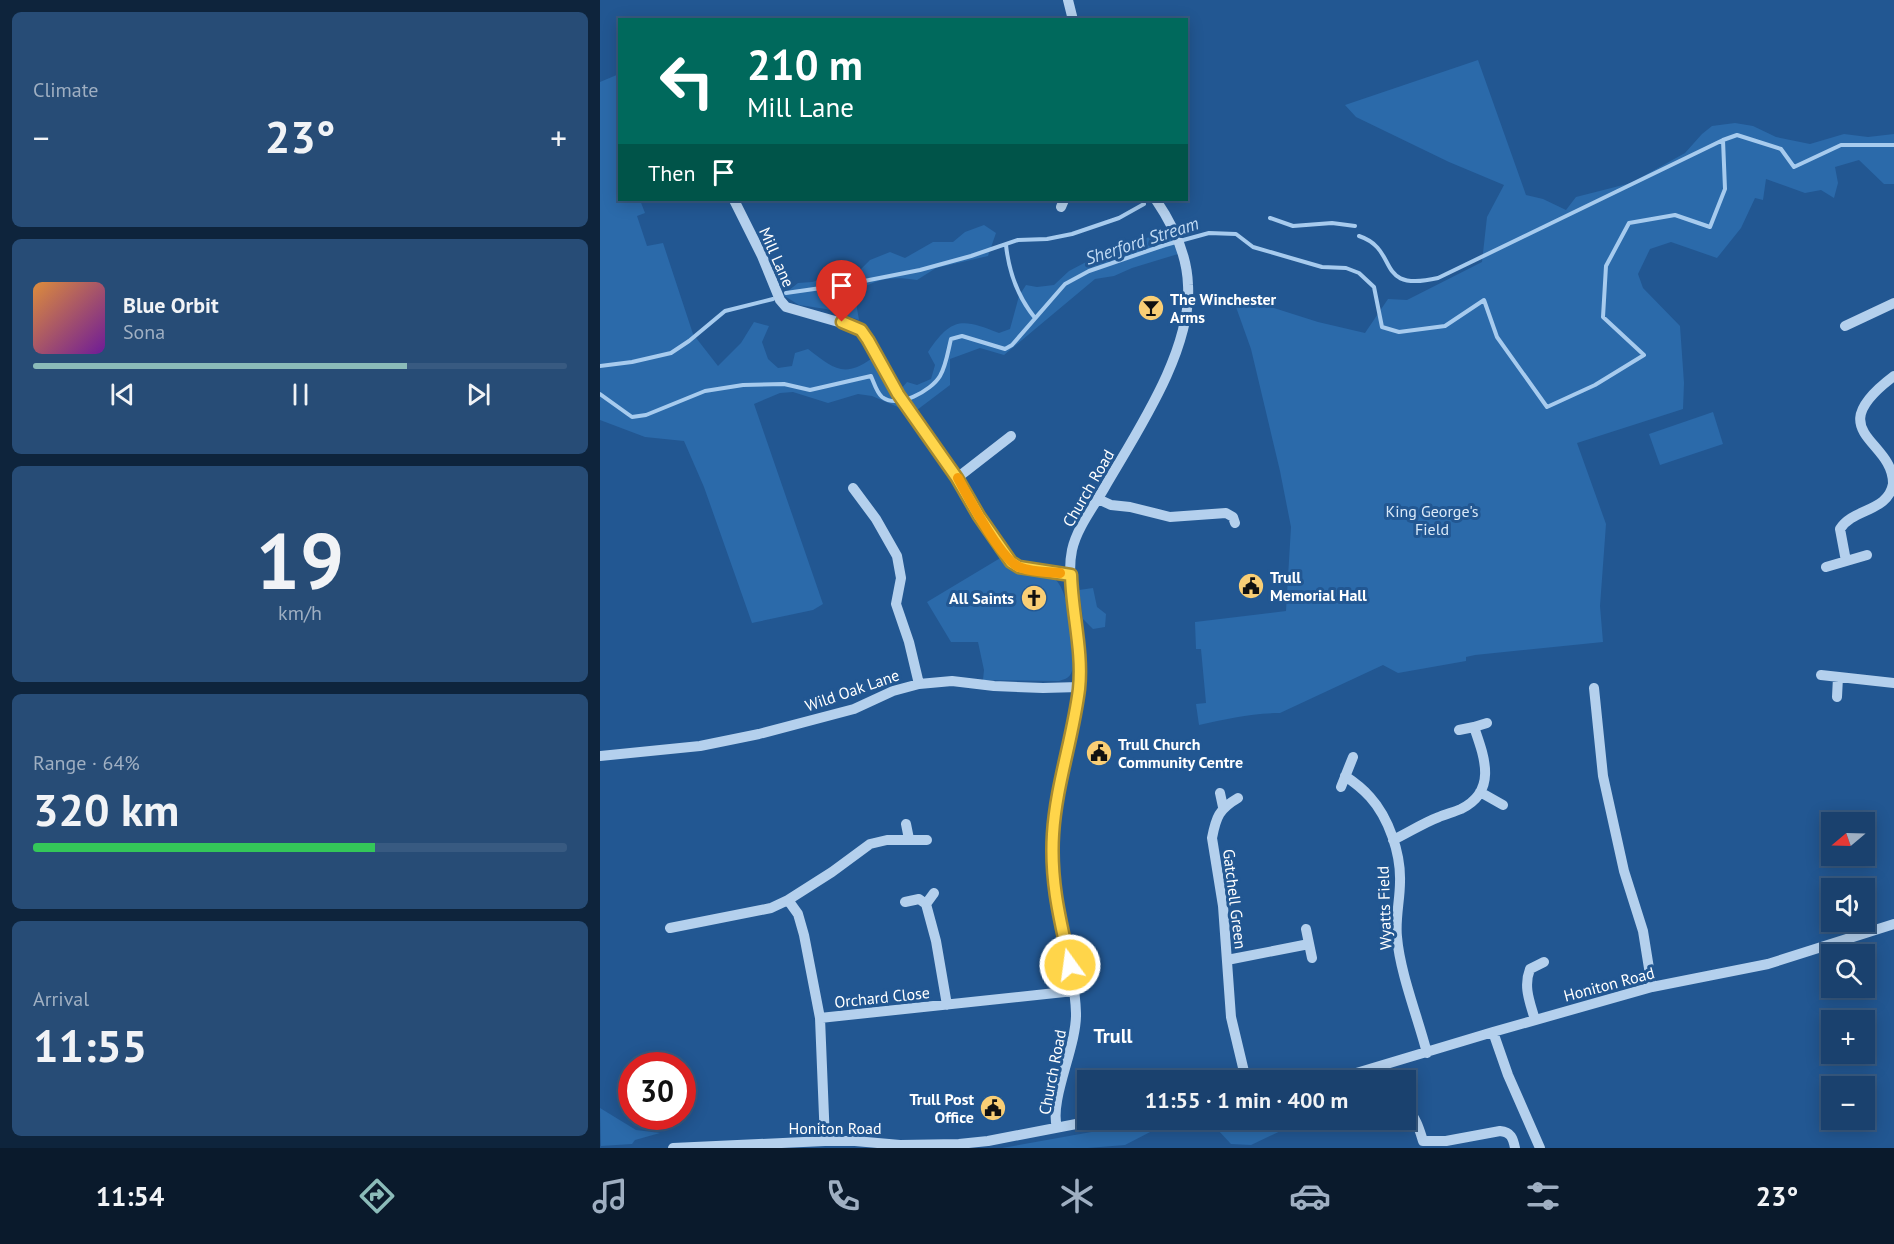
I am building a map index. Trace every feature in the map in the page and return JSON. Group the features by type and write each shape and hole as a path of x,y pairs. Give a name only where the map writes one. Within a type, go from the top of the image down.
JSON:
{"street":[{"path":"1068,0 1072,18"},
{"name":"Mill Lane","path":"734,201 762,256 780,300 786,307 842,322 861,330 876,352 898,394 957,478 979,516 1011,562 1019,567 1071,575"},
{"name":"Church Road","path":"1057,1127 1056,1112 1076,1029 1074,991 1058,916 1052,858 1057,800 1079,687 1078,637 1071,575 1074,544 1154,401 1181,336 1188,305 1188,285 1182,250 1176,234 1157,201"},
{"path":"1845,326 1894,303"},
{"path":"1846,561 1840,530 1844,522 1881,505 1890,494 1893,483 1889,464 1864,430 1862,420 1868,399 1894,376"},
{"path":"957,478 1011,436"},
{"path":"853,488 880,526 897,556 901,578 896,604 909,642 919,684"},
{"path":"1098,499 1111,505 1130,507 1170,518 1227,513 1233,517 1235,523"},
{"path":"1826,567 1868,555"},
{"path":"1821,675 1894,683"},
{"path":"1837,697 1838,677"},
{"name":"Wild Oak Lane","path":"600,756 700,746 759,734 854,709 893,691 919,684 952,681 1033,688 1079,687"},
{"path":"1594,688 1605,787 1624,872 1643,931 1652,987"},
{"path":"1459,730 1487,723"},
{"path":"1393,840 1439,817 1461,809 1480,792 1486,772 1485,760 1474,727"},
{"path":"1341,787 1353,757"},
{"name":"Wyatts Field","path":"1346,776 1369,796 1380,812 1393,840 1401,880 1397,936 1427,1053"},
{"path":"1480,792 1503,805"},
{"path":"1220,794 1223,807 1238,798"},
{"name":"Gatchell Green","path":"1223,807 1214,826 1212,838 1223,906 1231,1017 1244,1070"},
{"path":"906,824 909,839"},
{"path":"669,927 680,920 771,908 788,900 879,840 927,840"},
{"path":"905,902 919,899 926,904 934,893"},
{"path":"788,900 798,914 804,935 820,1018 825,1141"},
{"name":"Orchard Close","path":"926,904 936,941 947,1005"},
{"name":"Honiton Road","path":"1383,1070 1427,1053 1535,1020 1652,987 1768,964 1894,924"},
{"path":"1306,929 1312,958"},
{"name":"Gatchell Green","path":"1227,960 1309,944"},
{"path":"1529,955 1540,963 1530,969 1526,988 1535,1020"},
{"name":"Orchard Close","path":"820,1018 1074,991"},
{"path":"1493,1032 1508,1075 1540,1148"},
{"path":"1416,1121 1424,1144 1500,1131 1511,1135 1515,1148"},
{"name":"Honiton Road","path":"674,1148 825,1141 933,1146 988,1140 1077,1123"}],"green space":[{"name":"King George's Field","path":"1478,60 1526,195 1543,199 1566,210 1576,197 1631,183 1685,153 1712,126 1735,123 1753,126 1776,137 1810,144 1844,134 1868,137 1894,134 1894,184 1884,184 1859,160 1835,167 1838,183 1834,198 1821,190 1805,193 1766,179 1763,200 1755,198 1741,228 1717,258 1671,242 1650,249 1638,274 1643,288 1680,326 1684,383 1683,409 1577,443 1606,524 1600,606 1603,642 1475,655 1466,657 1466,661 1398,673 1383,665 1280,713 1249,715 1199,725 1196,704 1206,703 1201,649 1196,649 1195,622 1286,611 1291,527 1251,349 1236,307 1243,298 1318,322 1365,333 1388,299 1407,300 1482,262 1487,217 1504,185 1449,162 1356,117 1345,105"},
{"path":"618,74 618,201 640,201 645,213 637,216 647,246 663,243 693,334 718,366 741,343 754,322 769,326 762,342 768,359 778,368 792,366 795,353 808,349 838,368 853,368 871,359 901,389 907,382 917,385 931,379 935,365 928,352 936,340 952,326 967,323 999,333 1010,329 1019,296 1026,285 1037,287 1054,285 1069,271 1107,251 1149,237 1169,234 1178,254 1114,276 1095,279 1004,355 980,348 950,359 950,385 917,410 898,407 872,396 858,394 828,403 793,392 780,393 754,404 823,604 813,610 752,623 704,487 684,441 645,437 600,420 600,82"},
{"path":"984,225 996,233 988,256 936,268 917,280 886,279 866,286 858,290 856,303 859,320 826,309 799,305 783,295 798,283 855,275 870,260 890,252 905,258 933,242 953,242 965,232"},
{"path":"1713,412 1723,444 1660,465 1649,434"},
{"path":"1002,557 1051,576 1058,582 1069,616 1073,664 1070,676 1066,679 1059,681 983,680 984,670 978,642 951,642 927,602"},
{"path":"1093,588 1097,607 1106,614 1105,627 1093,629 1083,619 1079,590"},
{"path":"600,1108 618,1119 618,1130 660,1133 635,1140 632,1144 601,1146"},
{"path":"1103,1130 1154,1130 1125,1145 1088,1148 1002,1148"},
{"path":"1218,1130 1283,1130 1251,1145 1231,1144"}],"waterway":[{"name":"Sherford Stream","path":"600,394 632,417 646,415 705,391 743,385 784,384 810,390 871,376 882,397 889,400 905,400 914,397 936,382 945,363 951,339 962,336 1005,349 1012,345 1065,284 1089,271 1165,245 1209,233 1236,234 1253,247 1322,267 1346,268 1359,273 1374,287 1382,327 1399,332 1445,326 1484,300 1497,337 1547,407 1595,385 1644,355 1603,317 1606,266 1629,223 1675,215 1710,227 1725,189 1723,140 1737,135 1781,149 1794,167 1841,145 1894,145"},
{"path":"1359,236 1372,242 1390,268 1404,280 1418,281 1438,278 1723,140"},
{"path":"786,293 920,270 1018,240 1047,239 1072,234 1119,218 1144,204"},
{"path":"1270,218 1293,226 1332,223 1355,226"},
{"path":"1006,245 1015,284 1035,318"},
{"path":"600,366 632,362 671,353 725,311 773,299"}],"slow traffic":[{"path":"958,478 979,516 1011,562 1019,567 1060,573"}],"place":[{"name":"The Winchester Arms","path":"1151,308"},
{"name":"Trull Memorial Hall","path":"1251,586"},
{"name":"All Saints","path":"1034,598"},
{"name":"Trull Church Community Centre","path":"1099,753"},
{"name":"Trull Post Office","path":"993,1108"}],"district":[{"name":"Trull","path":"1113,1036"}],"route":[{"path":"842,322 861,330 898,394 957,478 979,516 1011,562 1019,567 1071,575 1078,637 1079,687 1057,800 1052,858 1058,916 1070,965"}]}
